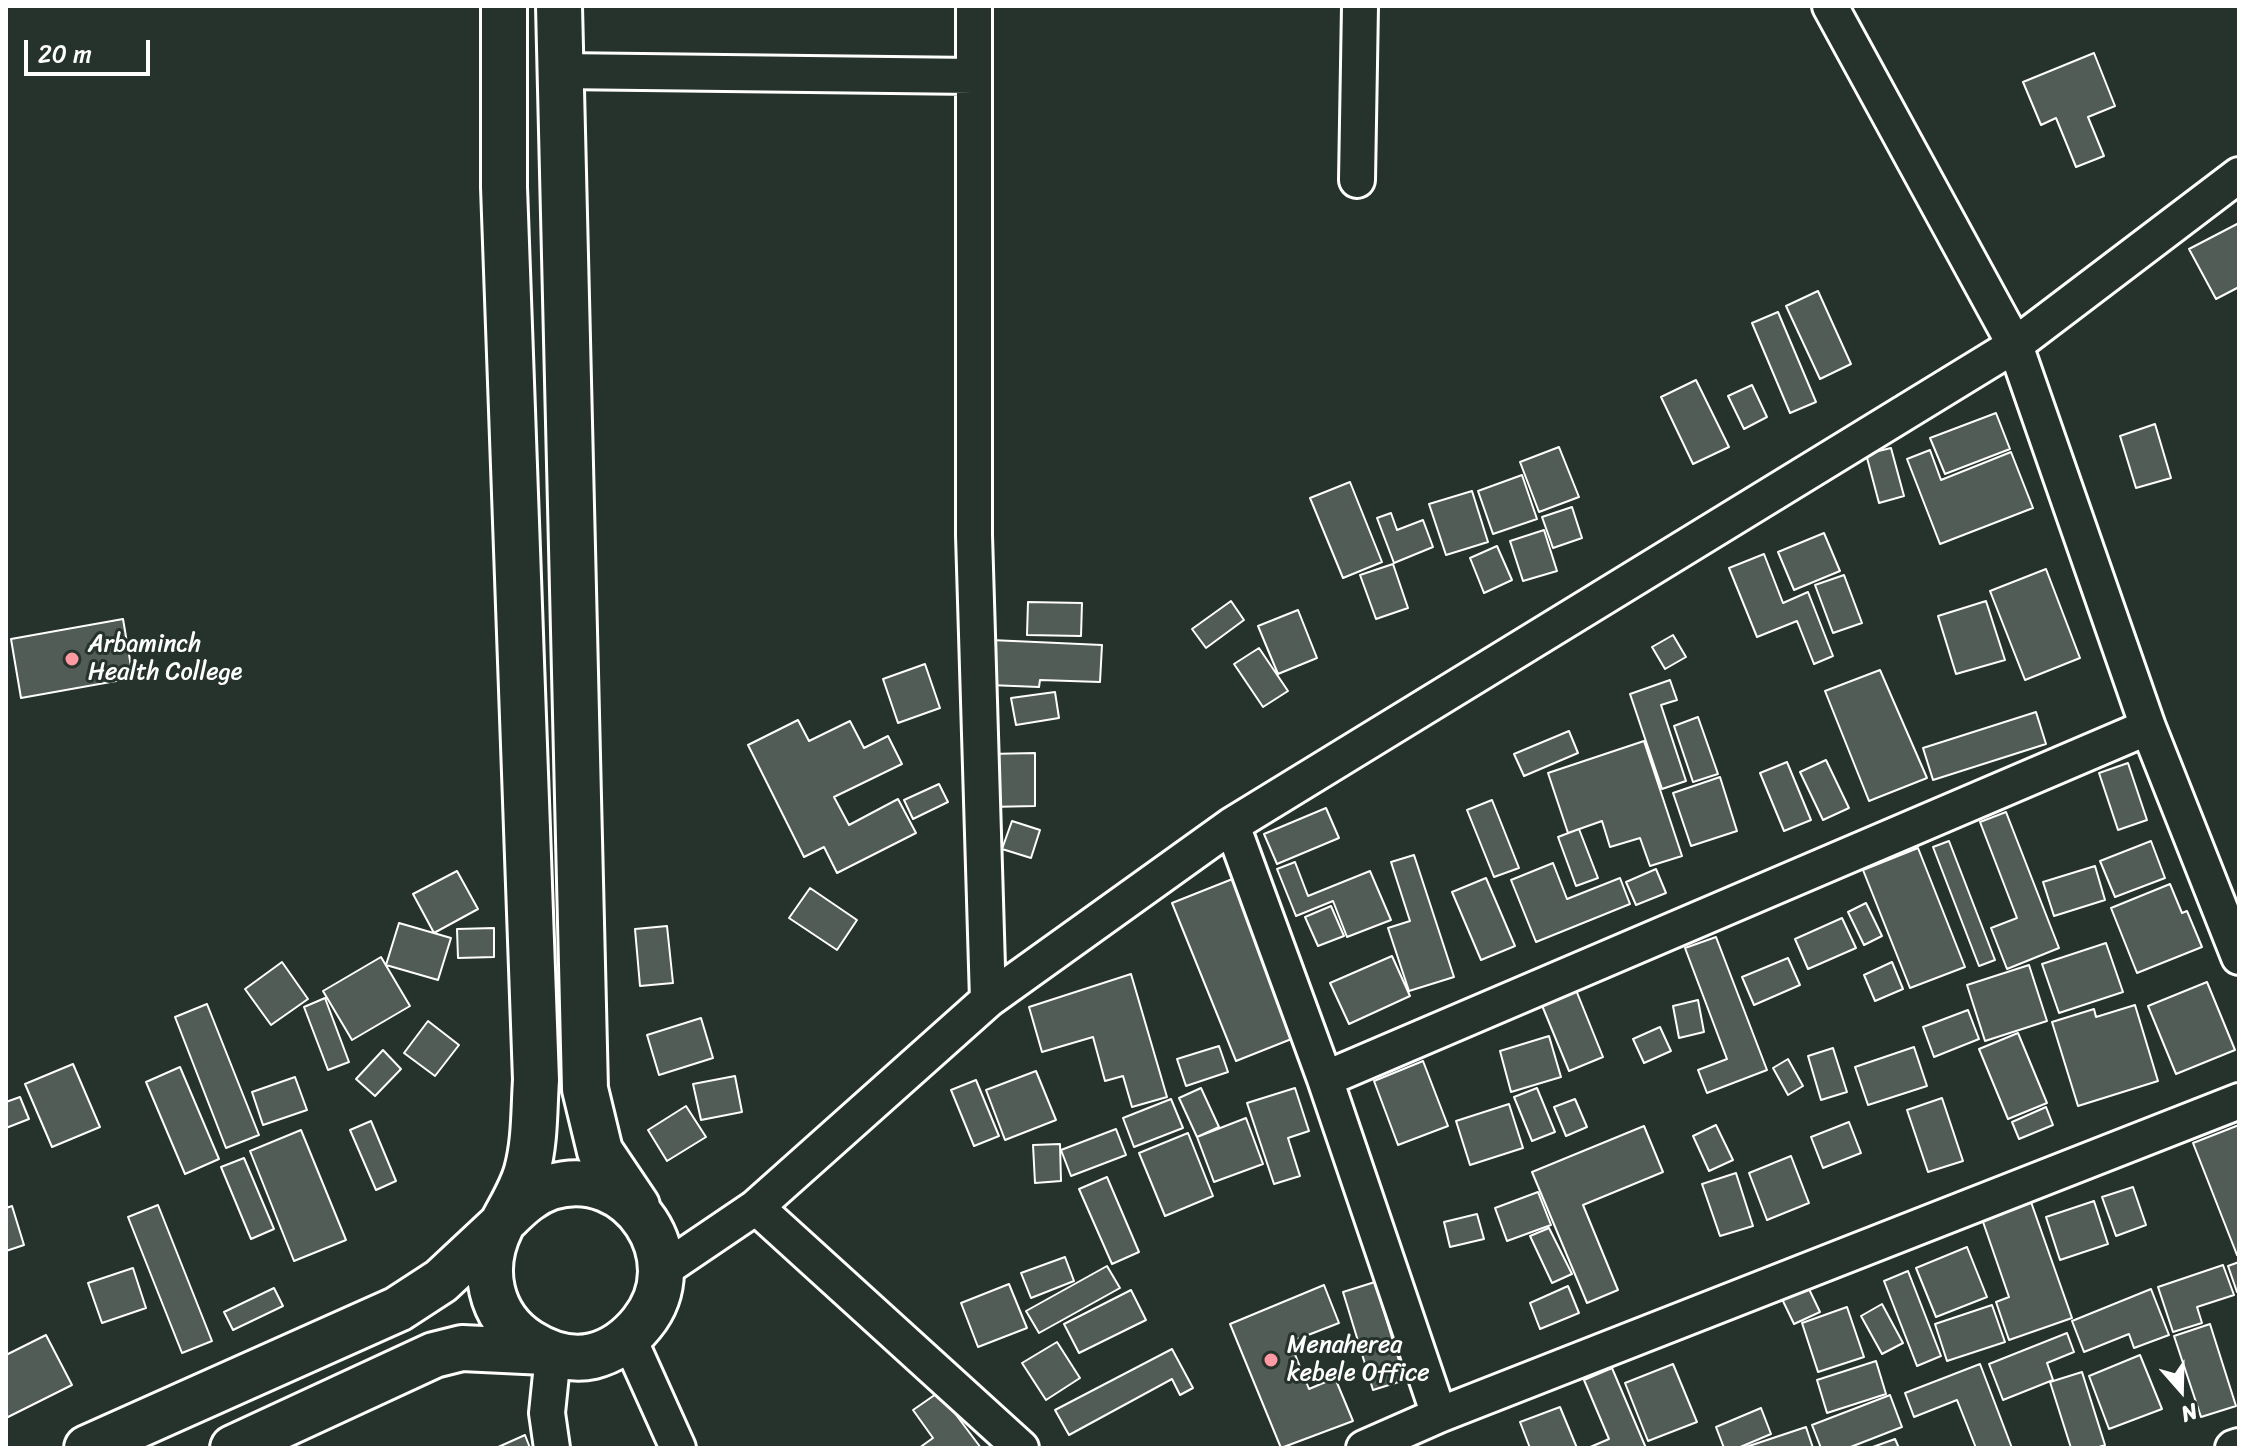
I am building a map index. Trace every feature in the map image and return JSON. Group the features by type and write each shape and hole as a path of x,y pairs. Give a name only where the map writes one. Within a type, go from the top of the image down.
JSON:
{"main road":[{"path":"504,6 504,187 536,1080 531,1150 526,1174 489,1261 492,1299 512,1331 549,1354"},
{"path":"233,1448 288,1437 434,1355 462,1348 592,1356 629,1339 654,1309 663,1270 659,1244 647,1221 600,1151 585,1089 559,6"},
{"path":"87,1448 398,1309 441,1281 526,1199 551,1187 578,1183 617,1195 647,1221"}],"street":[{"path":"974,6 974,535 988,1000"},
{"path":"1357,180 1360,6"},
{"path":"1830,6 2015,345 2148,727 2239,957"},
{"path":"559,71 974,76"},
{"path":"663,1270 756,1207 988,1000 1232,825 2015,345 2239,175"},
{"path":"1325,1079 2148,727"},
{"path":"1232,825 1325,1079 1439,1415"},
{"path":"1374,1446 1439,1415 2239,1101"},
{"path":"756,1207 1021,1448"},
{"path":"629,1339 678,1448"},
{"path":"549,1354 547,1413 552,1448"},
{"path":"2233,1448 2239,1446"}],"building":[{"path":"2094,53 2115,106 2088,117 2104,156 2076,167 2056,118 2041,125 2023,82"},
{"path":"2239,223 2239,287 2216,299 2189,249"},
{"path":"1818,291 1851,364 1820,379 1786,306"},
{"path":"1778,312 1816,402 1790,413 1752,323"},
{"path":"1696,380 1729,447 1693,464 1661,397"},
{"path":"1752,385 1767,417 1744,429 1728,396"},
{"path":"1996,413 2010,449 1945,474 1930,438"},
{"path":"2155,424 2171,478 2136,488 2120,436"},
{"path":"1559,447 1579,497 1539,512 1520,462"},
{"path":"1891,448 1904,496 1879,503 1866,454"},
{"path":"1930,450 1941,480 2011,452 2033,508 1940,544 1907,459"},
{"path":"1522,475 1537,519 1493,534 1478,491"},
{"path":"1350,482 1382,562 1343,578 1310,498"},
{"path":"1472,491 1488,542 1446,555 1429,504"},
{"path":"1572,507 1582,538 1553,548 1542,517"},
{"path":"1391,513 1397,530 1423,520 1433,547 1394,563 1377,518"},
{"path":"1544,530 1557,571 1523,581 1510,541"},
{"path":"1824,533 1840,571 1794,590 1778,552"},
{"path":"1497,546 1512,580 1484,593 1470,558"},
{"path":"1764,554 1783,603 1808,592 1833,656 1814,664 1797,621 1757,637 1729,568"},
{"path":"1393,564 1408,608 1376,619 1360,575"},
{"path":"2046,569 2080,658 2025,680 1990,591"},
{"path":"1844,575 1862,623 1833,633 1815,585"},
{"path":"1231,601 1244,620 1206,648 1192,629"},
{"path":"1986,601 2005,660 1956,674 1938,616"},
{"path":"1028,602 1082,603 1081,636 1027,635"},
{"path":"1298,610 1317,658 1278,674 1258,626"},
{"name":"Arbaminch Health College","path":"123,619 133,678 21,698 11,639"},
{"path":"1673,635 1686,657 1665,669 1652,647"},
{"path":"991,640 1102,645 1100,682 1040,680 1039,687 989,685"},
{"path":"1259,648 1288,691 1263,707 1234,664"},
{"path":"925,664 940,708 898,723 883,679"},
{"path":"1880,670 1927,778 1869,801 1825,691"},
{"path":"1670,680 1677,700 1661,705 1686,781 1662,789 1630,694"},
{"path":"1055,692 1059,718 1016,725 1011,698"},
{"path":"2036,712 2046,744 1933,780 1923,748"},
{"path":"1698,717 1718,774 1693,782 1674,726"},
{"path":"798,720 809,741 850,721 864,748 888,736 902,764 834,797 849,825 898,799 916,833 837,873 824,847 804,857 748,745"},
{"path":"1569,731 1578,753 1524,776 1514,754"},
{"path":"1644,741 1682,856 1650,866 1640,838 1610,847 1602,821 1568,833 1548,773"},
{"path":"1035,753 1035,806 989,807 989,754"},
{"path":"1826,760 1849,808 1823,820 1800,772"},
{"path":"1787,762 1811,820 1784,831 1760,773"},
{"path":"2128,763 2147,820 2118,830 2099,773"},
{"path":"1720,777 1737,831 1691,846 1673,793"},
{"path":"939,784 948,802 913,819 904,800"},
{"path":"1492,800 1519,868 1494,877 1467,810"},
{"path":"1326,808 1339,838 1277,864 1264,834"},
{"path":"2006,812 2059,948 2007,969 1991,928 2017,918 1980,822"},
{"path":"1012,821 1040,830 1031,858 1002,849"},
{"path":"1579,829 1598,878 1576,886 1558,837"},
{"path":"1949,841 1995,960 1979,966 1933,847"},
{"path":"2151,841 2165,878 2115,897 2100,861"},
{"path":"1918,848 1965,967 1910,988 1863,870"},
{"path":"1414,855 1454,977 1409,991 1388,928 1410,921 1391,862"},
{"path":"1295,862 1308,896 1370,871 1391,920 1347,937 1333,901 1296,916 1277,869"},
{"path":"1553,863 1567,899 1620,878 1630,904 1536,942 1511,880"},
{"path":"2095,866 2105,900 2054,916 2043,882"},
{"path":"1656,869 1666,893 1636,905 1626,882"},
{"path":"457,871 478,909 434,933 413,894"},
{"path":"1235,878 1299,1036 1236,1061 1172,903"},
{"path":"1486,878 1515,946 1481,960 1452,892"},
{"path":"2170,884 2182,913 2187,911 2202,947 2137,973 2111,908"},
{"path":"810,888 857,920 837,950 789,918"},
{"path":"1866,903 1882,936 1864,945 1848,912"},
{"path":"1331,906 1344,936 1318,946 1305,917"},
{"path":"1842,918 1856,948 1808,969 1795,939"},
{"path":"399,923 451,938 438,980 386,965"},
{"path":"667,926 673,983 640,986 635,929"},
{"path":"494,928 494,957 458,958 457,929"},
{"path":"1716,937 1767,1070 1707,1093 1698,1070 1727,1059 1685,948"},
{"path":"2106,943 2123,992 2059,1013 2042,964"},
{"path":"1392,956 1410,996 1349,1024 1330,983"},
{"path":"381,957 410,1006 352,1040 323,991"},
{"path":"1788,958 1800,985 1754,1005 1742,977"},
{"path":"282,962 308,999 271,1025 245,989"},
{"path":"1892,962 1903,989 1875,1001 1864,975"},
{"path":"2029,965 2047,1021 1985,1041 1967,985"},
{"path":"1131,974 1167,1097 1132,1107 1123,1076 1105,1081 1093,1037 1042,1052 1029,1007"},
{"path":"2207,982 2235,1050 2176,1074 2148,1006"},
{"path":"1576,990 1603,1057 1569,1071 1541,1003"},
{"path":"325,998 349,1062 328,1070 304,1007"},
{"path":"1698,1000 1704,1032 1679,1038 1673,1006"},
{"path":"207,1004 259,1135 226,1148 175,1017"},
{"path":"2135,1005 2158,1081 2078,1106 2052,1022 2094,1009 2096,1017"},
{"path":"1968,1010 1979,1039 1934,1057 1923,1027"},
{"path":"701,1018 713,1058 659,1075 647,1035"},
{"path":"428,1021 459,1045 435,1076 404,1053"},
{"path":"1660,1027 1671,1051 1644,1063 1633,1039"},
{"path":"2018,1033 2047,1103 2008,1119 1979,1049"},
{"path":"1549,1036 1561,1077 1511,1092 1500,1051"},
{"path":"1219,1046 1228,1072 1186,1086 1177,1059"},
{"path":"1914,1047 1927,1086 1868,1105 1855,1067"},
{"path":"1833,1048 1847,1092 1821,1100 1808,1056"},
{"path":"383,1050 401,1069 375,1096 356,1079"},
{"path":"1788,1059 1803,1086 1788,1095 1773,1068"},
{"path":"1423,1061 1448,1126 1398,1145 1374,1081"},
{"path":"73,1064 100,1127 52,1147 25,1084"},
{"path":"180,1067 219,1159 185,1174 146,1082"},
{"path":"1036,1071 1056,1120 1005,1140 986,1090"},
{"path":"735,1076 742,1112 701,1120 693,1084"},
{"path":"295,1077 307,1110 263,1125 252,1092"},
{"path":"976,1080 999,1136 974,1146 951,1090"},
{"path":"1201,1088 1219,1127 1197,1137 1179,1098"},
{"path":"1295,1088 1309,1131 1288,1138 1300,1176 1274,1184 1247,1103"},
{"path":"1537,1088 1555,1132 1532,1141 1514,1097"},
{"path":"20,1097 29,1119 6,1128 6,1102"},
{"path":"1942,1098 1963,1161 1928,1172 1907,1110"},
{"path":"1171,1099 1183,1128 1134,1147 1123,1118"},
{"path":"1575,1099 1587,1127 1566,1136 1554,1107"},
{"path":"1509,1104 1523,1148 1470,1165 1456,1121"},
{"path":"686,1106 706,1137 667,1161 648,1130"},
{"path":"2046,1107 2053,1125 2019,1139 2012,1122"},
{"path":"1246,1118 1263,1164 1214,1182 1197,1137"},
{"path":"371,1121 396,1181 376,1190 350,1130"},
{"path":"1849,1122 1861,1153 1823,1168 1811,1137"},
{"path":"1716,1125 1733,1160 1709,1171 1693,1136"},
{"path":"2239,1125 2239,1254 2237,1255 2193,1143"},
{"path":"1644,1126 1663,1172 1583,1205 1618,1290 1587,1303 1532,1172"},
{"path":"1116,1129 1126,1155 1071,1176 1061,1150"},
{"path":"301,1130 346,1240 294,1261 250,1151"},
{"path":"1188,1133 1213,1196 1165,1216 1139,1153"},
{"path":"1060,1144 1061,1181 1035,1183 1033,1145"},
{"path":"1791,1156 1809,1203 1767,1220 1749,1173"},
{"path":"244,1158 274,1229 251,1239 221,1167"},
{"path":"1736,1173 1753,1226 1720,1236 1702,1184"},
{"path":"1107,1177 1139,1252 1112,1264 1079,1189"},
{"path":"2133,1187 2146,1225 2116,1236 2102,1197"},
{"path":"1538,1192 1551,1225 1507,1241 1495,1208"},
{"path":"2094,1201 2108,1244 2060,1260 2046,1217"},
{"path":"2031,1202 2072,1318 2009,1340 1996,1302 2009,1297 1982,1219"},
{"path":"158,1205 212,1341 182,1353 128,1217"},
{"path":"12,1206 24,1245 6,1251 6,1208"},
{"path":"1477,1214 1484,1239 1450,1247 1444,1222"},
{"path":"1549,1228 1572,1274 1552,1283 1530,1236"},
{"path":"1967,1247 1987,1297 1936,1317 1916,1268"},
{"path":"1065,1257 1074,1281 1031,1298 1021,1273"},
{"path":"2239,1262 2239,1291 2237,1292 2228,1266"},
{"path":"2223,1265 2234,1295 2197,1307 2202,1323 2173,1332 2158,1287"},
{"path":"1107,1266 1120,1288 1039,1333 1026,1311"},
{"path":"133,1268 146,1308 102,1323 88,1283"},
{"path":"1908,1271 1941,1356 1917,1366 1884,1281"},
{"path":"1375,1282 1405,1380 1373,1390 1343,1292"},
{"path":"1009,1284 1027,1328 978,1347 961,1303"},
{"name":"Menaherea kebele Office","path":"1324,1285 1339,1323 1290,1342 1309,1389 1335,1378 1353,1421 1281,1448 1230,1324"},
{"path":"1568,1286 1579,1313 1540,1329 1530,1303"},
{"path":"1808,1287 1820,1312 1794,1324 1782,1299"},
{"path":"274,1288 283,1306 233,1330 224,1312"},
{"path":"2151,1289 2169,1335 2134,1348 2129,1334 2084,1352 2072,1321"},
{"path":"1131,1290 1146,1320 1079,1353 1064,1324"},
{"path":"1882,1304 1903,1343 1882,1354 1861,1316"},
{"path":"1992,1305 2005,1342 1947,1361 1935,1324"},
{"path":"1847,1307 1864,1357 1818,1372 1802,1323"},
{"path":"2210,1324 2236,1406 2201,1417 2174,1336"},
{"path":"2067,1333 2074,1352 2047,1363 2053,1380 2003,1400 1989,1364"},
{"path":"46,1335 72,1385 6,1418 6,1355"},
{"path":"1057,1342 1080,1378 1046,1400 1022,1363"},
{"path":"1172,1349 1193,1388 1180,1395 1172,1379 1069,1435 1055,1410"},
{"path":"2140,1355 2162,1409 2109,1429 2089,1376"},
{"path":"1876,1361 1886,1394 1827,1413 1817,1380"},
{"path":"1673,1364 1697,1422 1648,1441 1625,1383"},
{"path":"1980,1364 2012,1448 1976,1448 1957,1400 1914,1417 1905,1393"},
{"path":"1612,1368 1646,1448 1588,1448 1609,1439 1584,1380"},
{"path":"2082,1372 2105,1445 2096,1448 2071,1448 2050,1382"},
{"path":"939,1392 981,1448 919,1448 933,1438 913,1410"},
{"path":"1890,1395 1902,1427 1848,1448 1821,1448 1812,1425"},
{"path":"1560,1407 1577,1448 1530,1448 1520,1422"},
{"path":"1761,1408 1771,1434 1738,1448 1724,1448 1716,1427"},
{"path":"1806,1427 1813,1448 1743,1448"},
{"path":"525,1435 530,1448 496,1448"},
{"path":"1895,1439 1899,1448 1870,1448"}],"place":[{"name":"Arbaminch Health College","path":"72,659"},
{"name":"Menaherea kebele Office","path":"1271,1360"}]}
